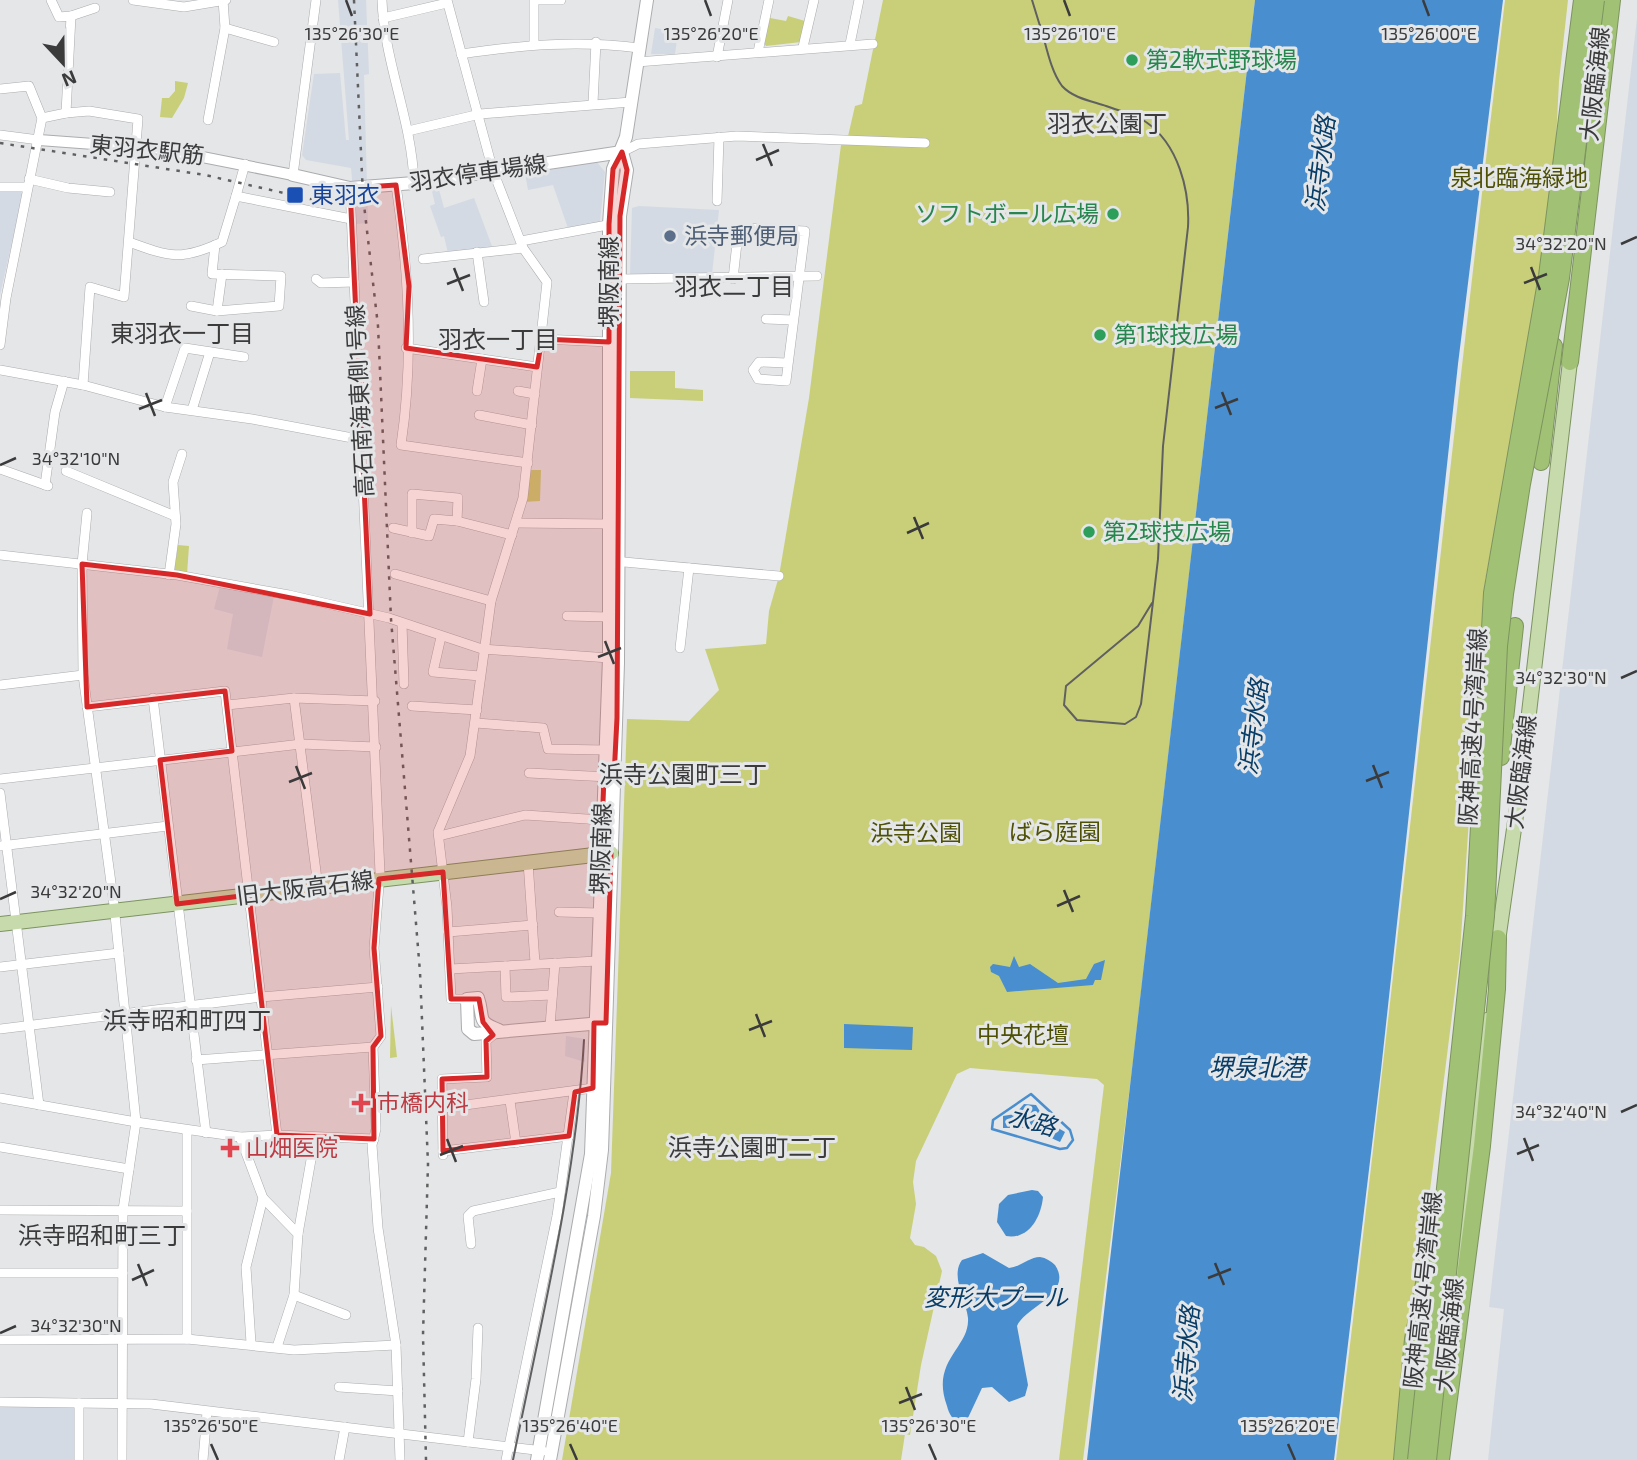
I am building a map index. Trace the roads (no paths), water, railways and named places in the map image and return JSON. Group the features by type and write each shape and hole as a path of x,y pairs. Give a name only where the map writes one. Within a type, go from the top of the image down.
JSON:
{"highway":[{"name":"阪神高速4号湾岸線","path":"1416,1460 1474,916 1492,593 1547,276 1583,0"},
{"name":"阪神高速4号湾岸線","path":"1428,1460 1491,925 1505,594 1522,484 1561,278 1596,0"},
{"path":"1570,362 1612,0"},
{"path":"1541,462 1561,278"},
{"path":"1441,1460 1489,1089 1493,874 1505,705 1514,626"},
{"path":"1402,1460 1413,1339 1430,1253"}],"main road":[{"name":"堺阪南線","path":"544,1456 589,1172 593,1088 600,1023 597,961 606,853 602,820 609,777 605,750 615,561 610,524 609,342 613,169 622,152 647,0"},
{"name":"大阪臨海線","path":"1435,1460 1472,1126 1577,0"},
{"name":"大阪臨海線","path":"1409,1460 1430,1253 1522,773 1570,362 1581,219 1604,0"},
{"name":"羽衣停車場線","path":"293,175 350,188 396,185 622,152"},
{"name":"堺阪南線","path":"544,1456 599,1185 600,1023 615,561 620,216 627,170 622,152"},
{"name":"旧大阪高石線","path":"0,924 606,853"},
{"path":"467,999 468,1029 471,1033 600,1023"}],"street":[{"path":"51,0 59,17 95,8"},
{"path":"133,0 184,7 224,0 225,28 208,120"},
{"path":"293,175 316,0"},
{"path":"382,0 383,18 408,131 414,183"},
{"path":"534,0 534,43"},
{"path":"540,0 561,0"},
{"path":"717,57 728,0"},
{"path":"758,52 769,0"},
{"path":"803,47 814,0"},
{"path":"850,44 859,0"},
{"path":"383,18 447,1 480,114 492,171 522,244 547,282 528,463 516,523 491,601 482,649 476,723 470,756 439,835 451,999 467,999"},
{"path":"66,113 71,16"},
{"path":"225,28 274,42"},
{"path":"593,103 596,42"},
{"path":"461,54 534,43 596,42 639,48"},
{"path":"637,62 717,57 803,47 873,44"},
{"path":"0,89 29,86 34,91 42,118 3,296 0,345"},
{"path":"408,131 480,114 631,102"},
{"path":"42,118 89,111 138,120 124,297 90,288 88,348 83,385"},
{"name":"東羽衣駅筋","path":"0,135 136,146 293,175"},
{"path":"622,152 638,144 719,137 925,143"},
{"path":"717,201 719,137"},
{"path":"129,242 178,257 222,242 245,164"},
{"path":"0,187 28,183 110,192"},
{"path":"396,185 409,286 407,401 401,445 528,463"},
{"name":"高石南海東側1号線","path":"350,188 375,701 380,879 374,948 381,1036 373,1047 376,1116 374,1139 378,1228 396,1345 400,1460"},
{"path":"236,196 351,219"},
{"path":"423,259 477,253 611,224"},
{"path":"733,279 738,234 744,228 805,231 787,363"},
{"path":"191,306 217,311 279,306 281,276 212,274 215,245"},
{"path":"477,253 484,302"},
{"path":"217,311 222,274"},
{"path":"621,279 817,276"},
{"path":"316,279 321,284 354,282"},
{"path":"766,319 793,320"},
{"path":"542,339 609,342"},
{"path":"165,407 185,348 244,357"},
{"path":"406,348 537,368"},
{"path":"192,410 210,352"},
{"path":"477,391 482,359"},
{"path":"0,370 83,385 165,407 363,440"},
{"path":"0,469 48,486 55,412 64,382"},
{"path":"518,391 535,394"},
{"path":"479,415 490,420 532,425"},
{"path":"169,575 175,516 173,482 182,454"},
{"path":"66,471 175,516"},
{"path":"412,533 412,494 458,498 457,521"},
{"path":"87,513 82,564 83,675 119,953 136,1122 123,1210 122,1460"},
{"path":"393,528 429,536 434,519 457,521 512,535"},
{"path":"516,523 610,524"},
{"path":"0,556 169,575 289,595 370,614 482,649 609,658"},
{"path":"615,561 779,576"},
{"path":"680,648 689,568"},
{"path":"396,574 491,601"},
{"path":"567,616 610,617"},
{"path":"402,624 404,684"},
{"path":"441,638 433,672 480,676"},
{"path":"0,685 83,675"},
{"path":"87,706 225,691 278,1135"},
{"path":"152,698 206,1133"},
{"path":"294,698 318,887"},
{"path":"227,705 294,698 375,701"},
{"path":"412,706 477,710"},
{"path":"476,723 543,728 548,749 605,750"},
{"path":"0,779 300,744 376,747"},
{"path":"529,773 609,777"},
{"path":"0,793 4,846 17,922 39,1105"},
{"path":"439,835 525,814 602,820"},
{"path":"4,846 168,826"},
{"path":"528,862 535,963"},
{"path":"559,912 599,913"},
{"path":"448,932 533,925"},
{"path":"0,967 119,953"},
{"path":"450,969 597,961"},
{"path":"550,1026 555,963"},
{"path":"505,966 506,997 552,995"},
{"path":"0,1028 261,997 378,987"},
{"path":"499,1030 486,1041 487,1077 442,1079 443,1153 569,1136"},
{"path":"196,1060 373,1047"},
{"path":"443,1108 593,1088"},
{"path":"506,1460 560,1192 574,1092"},
{"path":"0,1098 187,1131 240,1137 278,1135 374,1139"},
{"path":"510,1101 516,1143"},
{"path":"187,1131 187,1339"},
{"path":"240,1137 262,1198 298,1234"},
{"path":"277,1347 294,1295 298,1234 316,1137"},
{"path":"0,1147 129,1169"},
{"path":"471,1244 468,1216 472,1211 560,1192"},
{"path":"251,1343 246,1267 262,1198"},
{"path":"0,1210 187,1211"},
{"path":"0,1273 123,1273"},
{"path":"294,1295 346,1315"},
{"path":"468,1442 476,1379 478,1328"},
{"path":"0,1340 187,1339 320,1350 361,1344 369,1347 396,1345"},
{"path":"339,1387 398,1391"},
{"path":"0,1402 123,1404 207,1412 509,1445 544,1456"},
{"path":"79,1403 79,1460"},
{"path":"203,1460 207,1412"},
{"path":"339,1460 345,1427"}],"water":[{"name":"堺泉北港","path":"1255,0 1503,0 1458,364 1381,1070 1334,1460 1087,1460"},
{"path":"1014,956 1019,967 1030,964 1058,983 1086,979 1094,964 1105,960 1101,980 1095,980 1093,985 1007,992 999,976 991,972 990,967 993,964 1010,967"},
{"path":"844,1024 913,1027 912,1050 844,1048"},
{"path":"1024,1104 1036,1105 1046,1121 1065,1132 1060,1142 1029,1128 1003,1128 1003,1116 1015,1114"},
{"path":"1038,1191 1043,1197 1040,1212 1027,1231 1006,1236 997,1222 999,1204 1008,1195"},
{"name":"変形大プール","path":"983,1253 1009,1268 1036,1257 1046,1259 1055,1265 1059,1275 1058,1284 1017,1326 1028,1385 1025,1396 1009,1402 992,1387 982,1388 967,1420 959,1424 949,1412 943,1390 943,1377 967,1329 967,1311 958,1281 959,1266 962,1260"}],"waterway":[{"name":"水路","path":"1031,1094 1070,1130 1073,1140 1067,1148 1060,1149 992,1129 993,1120 1031,1094"}],"tram line":[{"path":"1032,0 1040,26"},
{"path":"1040,25 1051,65 1066,90 1142,119 1166,142 1180,169 1188,213 1163,446 1158,559 1141,704 1136,717 1125,724 1077,720 1064,705 1066,686 1138,626 1152,603"},
{"path":"513,1460 565,1199 580,1093 584,1040"}],"railway":[{"path":"354,0 363,196 378,326 391,619 420,972 428,1164 423,1335 426,1460"},
{"path":"0,143 205,175 319,201"}],"place":[{"name":"第2軟式野球場","path":"1132,60"},
{"name":"東羽衣","path":"295,195"},
{"name":"ソフトボール広場","path":"1113,214"},
{"name":"浜寺郵便局","path":"670,236"},
{"name":"第1球技広場","path":"1100,335"},
{"name":"第2球技広場","path":"1089,532"},
{"name":"市橋内科","path":"361,1103"},
{"name":"山畑医院","path":"230,1148"}],"district":[{"name":"羽衣公園丁","path":"1107,124"},
{"name":"羽衣二丁目","path":"734,287"},
{"name":"東羽衣一丁目","path":"182,334"},
{"name":"羽衣一丁目","path":"498,340"},
{"name":"浜寺公園町三丁","path":"683,775"},
{"name":"浜寺昭和町四丁","path":"187,1021"},
{"name":"浜寺公園町二丁","path":"752,1148"},
{"name":"浜寺昭和町三丁","path":"102,1236"}],"water label":[{"name":"浜寺水路","path":"1321,164"},
{"name":"浜寺水路","path":"1254,727"},
{"name":"浜寺水路","path":"1187,1354"}],"park label":[{"name":"泉北臨海緑地","path":"1519,178"},
{"name":"ばら庭園","path":"1055,832"},
{"name":"浜寺公園","path":"916,833"},
{"name":"中央花壇","path":"1023,1035"}]}
